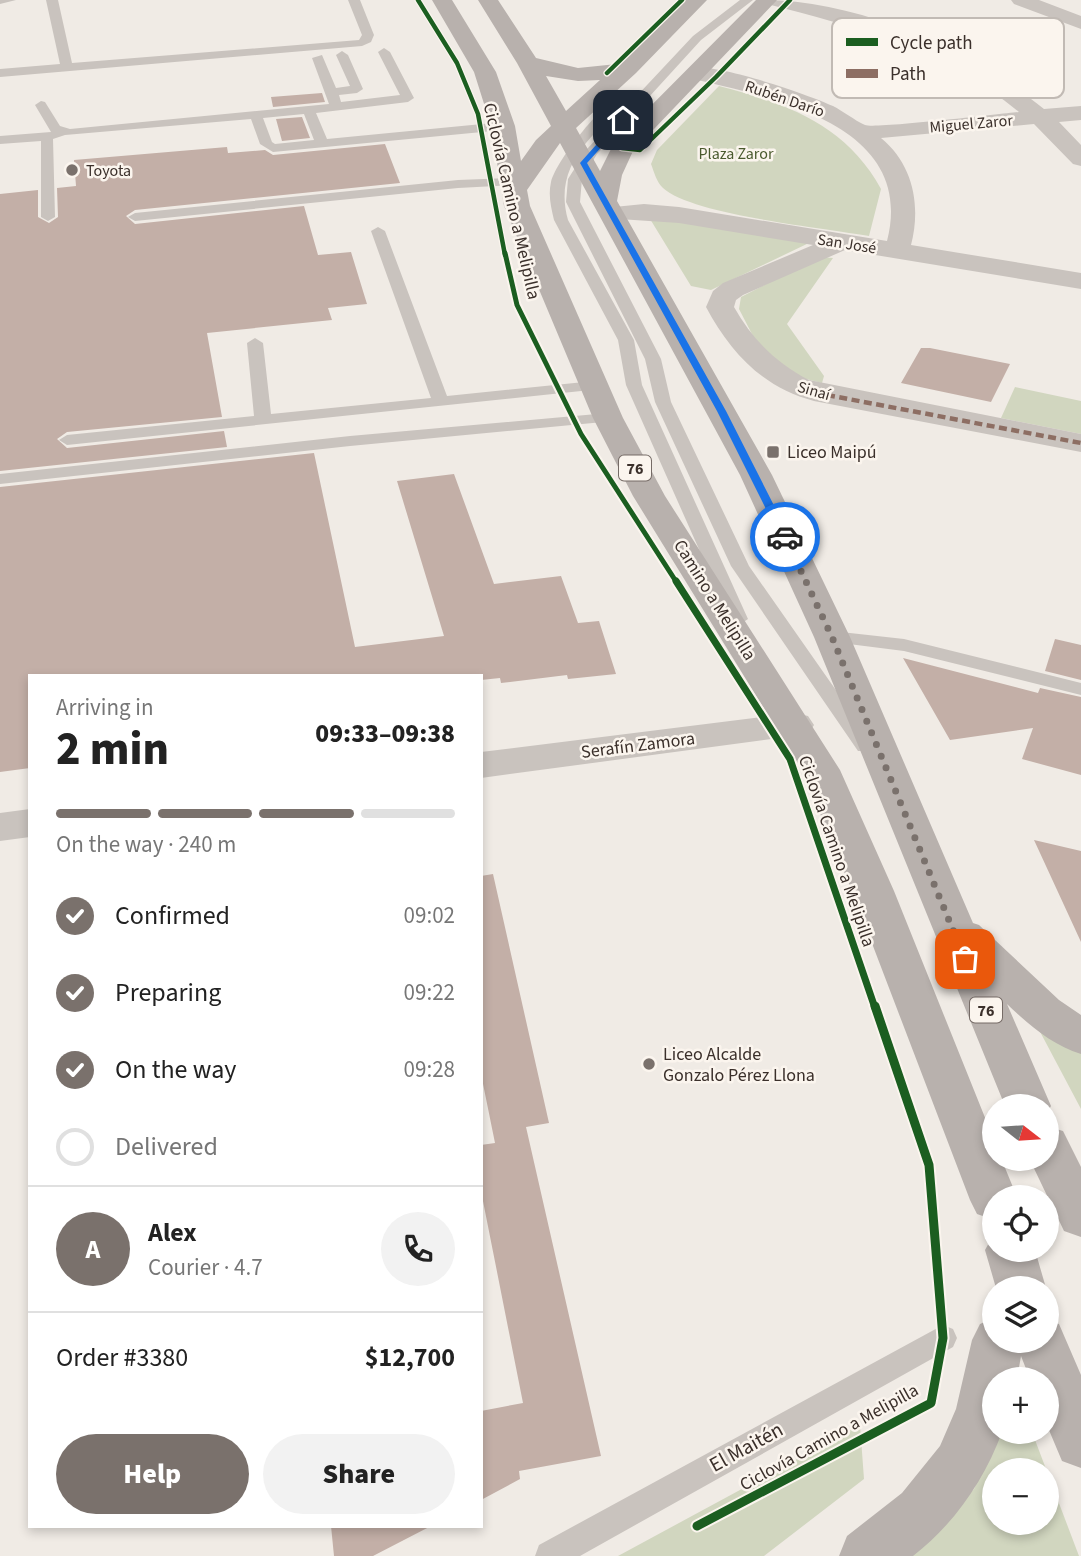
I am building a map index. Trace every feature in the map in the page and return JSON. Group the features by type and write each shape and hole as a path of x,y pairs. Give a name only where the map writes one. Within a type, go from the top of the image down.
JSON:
{"main road":[{"name":"Camino a Melipilla","path":"442,0 485,72 503,126 512,187 608,418 649,495 821,770 846,826 988,1185"},
{"name":"76","path":"488,0 528,63 609,206 756,475 832,637 1023,1094"},
{"path":"609,206 610,175 622,148 767,0"},
{"path":"512,187 532,160 563,127 628,68 707,7"},
{"path":"528,63 551,71 579,74 600,74 628,68"},
{"path":"946,914 974,947 1025,996 1043,1012 1081,1037"},
{"path":"1059,1171 1081,1216"},
{"path":"867,1556 898,1535 923,1510 966,1455 988,1399 996,1353"},
{"path":"1046,1353 1081,1443"}],"street":[{"path":"774,0 844,18"},
{"path":"1021,0 1081,23"},
{"name":"Rubén Darío","path":"697,73 750,84 797,99 862,133 888,161 903,192 904,219 897,251"},
{"path":"1014,98 1081,159"},
{"name":"Miguel Zaror","path":"862,133 1081,113"},
{"name":"San José","path":"609,206 1081,281"},
{"name":"Sinaí","path":"841,242 733,289 723,297 720,306 731,327 767,367 788,382 814,392 1081,443"},
{"name":"Serafín Zamora","path":"483,765 795,725"},
{"path":"0,827 28,823"}],"lane":[{"path":"0,1 10,0"},
{"path":"52,0 67,68"},
{"path":"0,73 362,43 367,40 368,35 354,0"},
{"path":"728,0 707,7 595,128 580,156 572,188 573,202 653,359 663,402 728,544 760,597 813,668 898,794"},
{"path":"747,0 697,38 558,179 555,202 626,340 634,385 738,616 795,725"},
{"path":"0,140 408,98 384,52"},
{"path":"332,92 357,89 342,55"},
{"path":"318,58 336,107"},
{"path":"41,105 55,129 62,132"},
{"path":"309,110 322,142"},
{"path":"256,115 267,146 503,126"},
{"path":"47,137 48,217"},
{"path":"135,217 458,184 512,187"},
{"path":"378,231 441,402"},
{"path":"255,343 263,420"},
{"path":"67,440 594,386"},
{"path":"0,479 350,441 608,418"},
{"path":"832,637 904,645 1081,689"},
{"name":"El Maitén","path":"550,1556 943,1338"}],"green space":[{"name":"Plaza Zaror","path":"719,86 790,109 832,133 850,148 867,167 881,189 869,236 729,213 701,206 663,188 651,164 657,150"},
{"path":"647,214 811,242 711,290 691,286"},
{"path":"819,257 833,258 787,324 824,376 822,383 790,375 754,338 739,309 741,297"},
{"path":"1015,387 1081,401 1081,434 1001,418"},
{"path":"1037,1026 1081,1051 1081,1109"},
{"path":"860,1425 864,1479 764,1556 618,1556"},
{"path":"994,1444 1037,1444 1042,1458 988,1458"},
{"path":"982,1471 982,1535 1059,1535 1059,1503 1079,1556 905,1556 974,1489"}],"building":[{"path":"322,93 325,102 273,107 271,97"},
{"path":"302,117 310,138 282,141 276,119"},
{"path":"385,144 400,183 135,210 126,216 135,224 304,206 318,255 351,252 367,304 328,308 332,320 207,333 222,417 67,432 57,439 67,448 224,431 227,447 0,471 0,194 38,190 38,217 49,223 58,217 57,188 76,186 74,160 227,147 228,153 265,150 273,155"},
{"path":"921,348 1010,364 991,402 901,383"},
{"path":"314,453 355,647 444,636 397,481 454,474 494,584 561,576 578,623 599,621 616,674 568,679 567,675 501,683 500,678 483,680 483,674 28,674 28,768 0,772 0,487"},
{"path":"1055,639 1081,645 1081,680 1045,671"},
{"path":"903,658 1038,693 1040,688 1081,697 1081,775 1022,759 1033,728 950,740"},
{"path":"1034,840 1081,851 1081,942"},
{"path":"493,874 549,1123 526,1127 601,1456 519,1471 520,1479 483,1499 483,1411 523,1403 483,1201 483,1145 495,1143 483,1084 483,876"},
{"path":"331,1528 427,1528 373,1556 334,1556"}],"marked path":[{"path":"827,395 1081,443"}],"cycle path":[{"name":"Ciclovía Camino a Melipilla","path":"418,0 457,63 478,114 495,211 517,305 581,434 790,759 929,1165 943,1338 931,1403 697,1526"},
{"path":"607,73 682,0"},
{"path":"622,148 640,150 716,77 790,0"}],"way so far":[{"path":"785,537 832,637 965,959"}],"place":[{"name":"Toyota","path":"72,170"},
{"name":"Liceo Maipú","path":"773,452"},
{"name":"Liceo Alcalde Gonzalo Pérez Llona","path":"649,1064"}],"route":[{"path":"623,120 584,163 722,411 785,537"}]}
